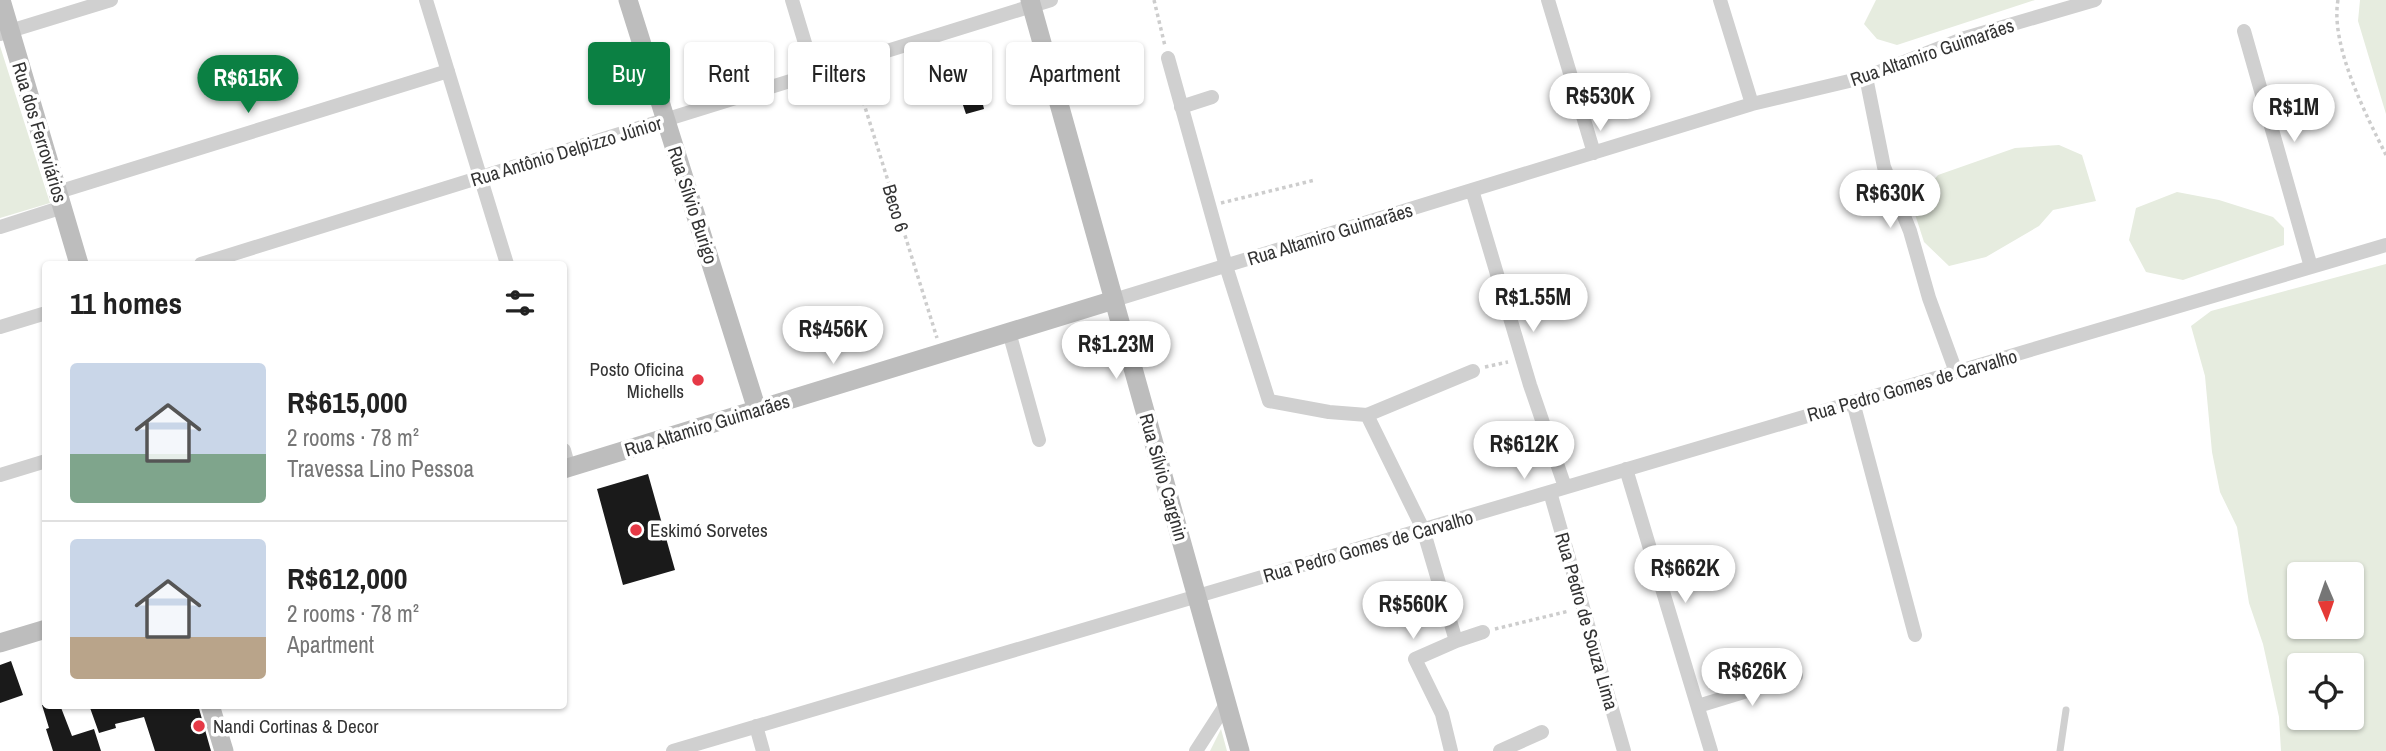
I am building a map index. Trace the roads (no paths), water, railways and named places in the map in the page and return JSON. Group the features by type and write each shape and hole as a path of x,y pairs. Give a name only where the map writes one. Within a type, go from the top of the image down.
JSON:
{"street":[{"name":"Rua dos Ferroviários","path":"1,0 5,33 78,261"},
{"path":"5,33 111,0"},
{"path":"426,0 506,261"},
{"name":"Rua Sílvio Burigo","path":"628,0 757,410"},
{"path":"792,0 805,42"},
{"path":"1548,0 1594,153"},
{"path":"1720,0 1752,104"},
{"name":"Rua Altamiro Guimarães","path":"567,462 757,410 1752,104 1866,77 1965,38 2095,0"},
{"name":"Rua Antônio Delpizzo Júnior","path":"890,49 1038,2"},
{"name":"Rua Sílvio Cargnin","path":"1038,2 1114,300 1240,751"},
{"path":"2244,31 2311,267"},
{"path":"1168,58 1226,266 1269,401 1329,412 1367,415 1473,370"},
{"path":"0,227 60,200 448,71"},
{"path":"1866,77 1884,167 1910,231 1929,298 1956,372"},
{"name":"Rua Antônio Delpizzo Júnior","path":"211,261 788,81"},
{"path":"1181,107 1212,97"},
{"path":"1472,190 1522,359 1565,487"},
{"name":"Rua Pedro Gomes de Carvalho","path":"673,751 2386,245"},
{"path":"0,327 42,314"},
{"path":"1009,332 1039,440"},
{"path":"1853,402 1915,635"},
{"path":"1367,415 1423,529 1456,640"},
{"path":"0,475 42,462"},
{"path":"1626,469 1712,751"},
{"name":"Rua Pedro de Souza Lima","path":"1550,492 1624,751"},
{"path":"0,643 42,630"},
{"path":"1451,751 1442,713 1415,659 1456,640 1483,632"},
{"path":"1698,706 1796,676"},
{"path":"1193,750 1227,704"},
{"path":"211,709 224,751"},
{"path":"756,726 763,751"},
{"path":"1500,751 1542,732"}],"lane":[{"path":"2060,751 2066,710"}],"place":[{"name":"Posto Oficina Michells","path":"698,380"},
{"name":"Eskimó Sorvetes","path":"636,530"},
{"name":"Nandi Cortinas & Decor","path":"199,726"}]}
